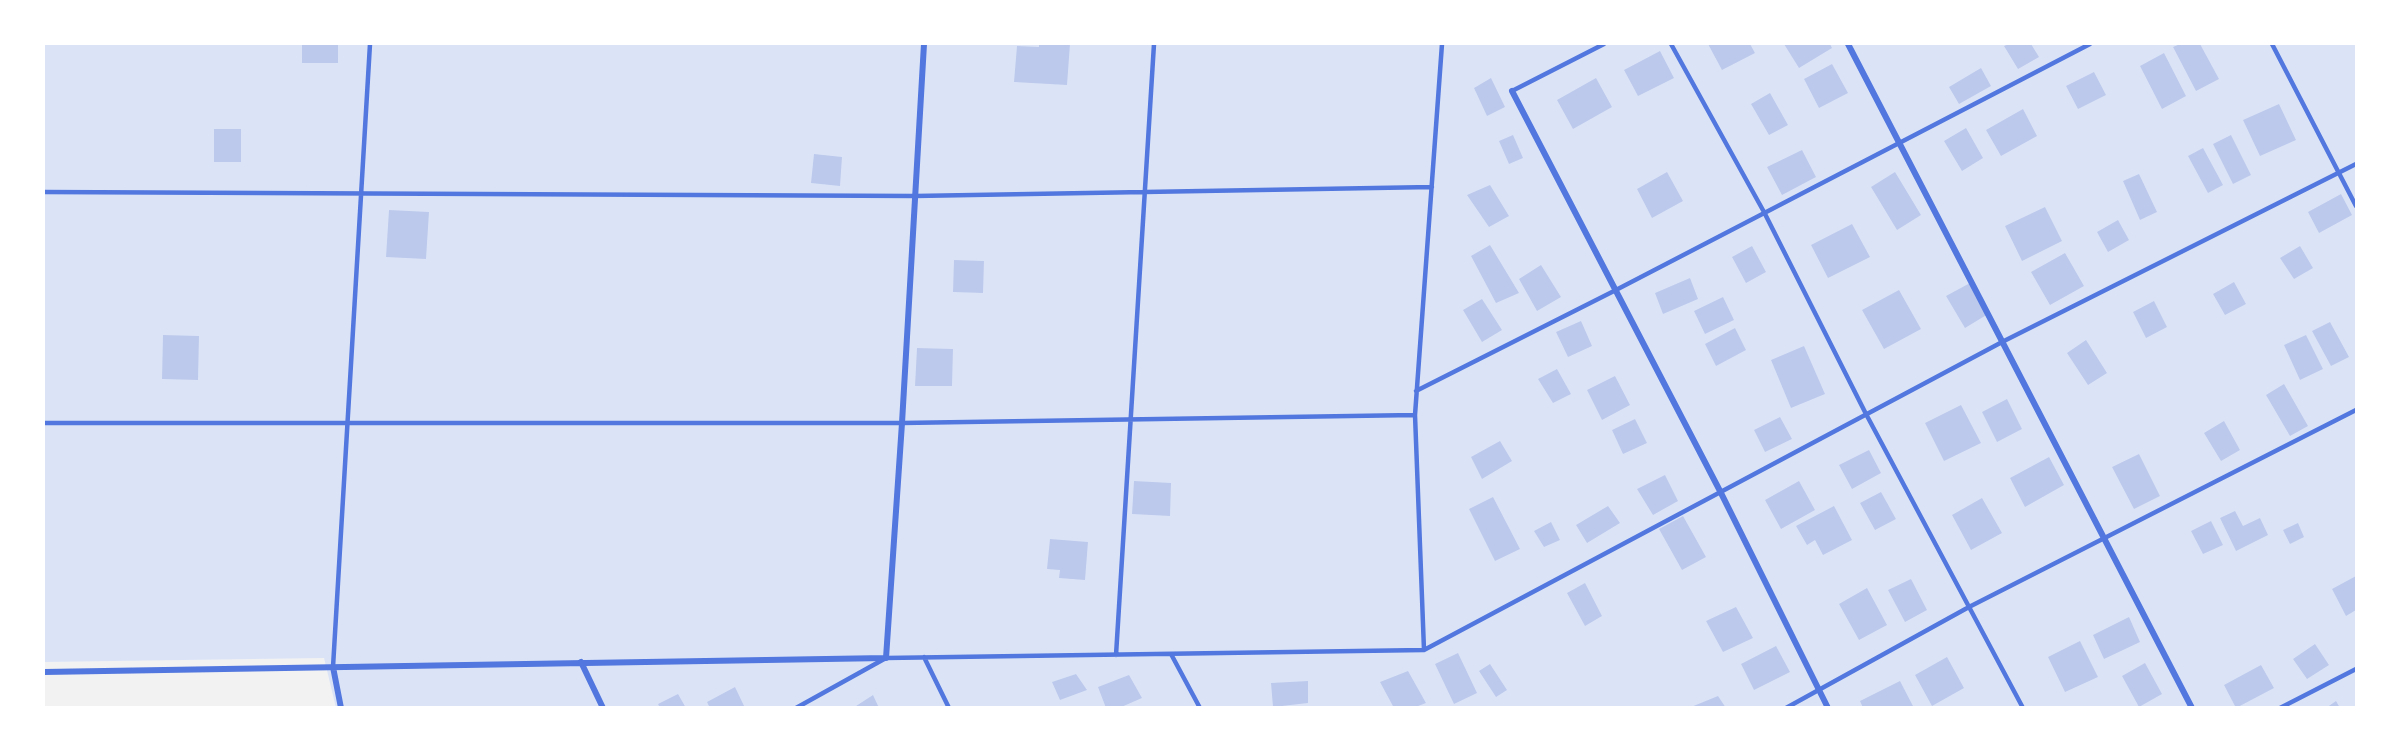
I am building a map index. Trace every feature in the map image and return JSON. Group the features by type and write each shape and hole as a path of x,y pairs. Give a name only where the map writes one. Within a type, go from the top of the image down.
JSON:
{"street":[{"path":"44,672 886,658 924,44"},
{"path":"1848,44 2004,340 2192,708"},
{"path":"1512,91 1720,491 1828,708"},
{"path":"581,662 603,708"},
{"path":"333,667 341,708"}],"lane":[{"path":"333,667 370,44"},
{"path":"1116,655 1154,44"},
{"path":"1424,650 1415,415 1442,44"},
{"path":"1512,91 1604,44"},
{"path":"1671,44 1764,212 1866,414 1983,629 2023,708"},
{"path":"1416,392 2090,44"},
{"path":"2272,44 2356,206"},
{"path":"796,708 886,658 1424,650 2004,340 2356,164"},
{"path":"44,192 915,196 1432,187"},
{"path":"1786,708 1969,607 2356,410"},
{"path":"44,423 902,423 1415,415"},
{"path":"1172,654 1200,708"},
{"path":"924,657 950,708"},
{"path":"2280,708 2356,669"}],"shaded area":[{"path":"44,44 2356,44 2356,707 336,708 324,658 44,662"}],"building":[{"path":"302,44 338,44 338,63 302,63"},
{"path":"1039,44 1070,44 1067,85 1014,82 1017,46 1039,47"},
{"path":"1708,44 1750,44 1755,53 1722,70"},
{"path":"1784,44 1830,44 1832,48 1799,68"},
{"path":"2031,44 2039,57 2018,69 2004,46"},
{"path":"2180,44 2200,44 2219,79 2196,91 2173,47"},
{"path":"1660,51 1674,78 1638,96 1624,70"},
{"path":"2164,53 2186,96 2162,109 2140,66"},
{"path":"1832,64 1848,93 1819,108 1804,79"},
{"path":"1981,68 1991,86 1959,104 1949,87"},
{"path":"2094,72 2106,95 2078,109 2066,86"},
{"path":"1491,78 1505,107 1487,116 1474,88"},
{"path":"1596,78 1612,107 1573,129 1557,100"},
{"path":"1770,93 1788,125 1769,135 1751,104"},
{"path":"2279,104 2296,140 2260,156 2243,120"},
{"path":"2023,109 2037,136 2001,156 1986,130"},
{"path":"1966,128 1983,158 1962,171 1944,141"},
{"path":"214,129 241,129 241,162 214,162"},
{"path":"1513,135 1523,158 1509,164 1499,141"},
{"path":"2231,135 2251,175 2233,184 2213,144"},
{"path":"2203,148 2223,185 2208,193 2188,156"},
{"path":"1802,150 1816,177 1782,195 1767,167"},
{"path":"814,154 842,157 840,186 811,183"},
{"path":"1667,172 1683,201 1652,218 1637,189"},
{"path":"1895,172 1921,215 1897,230 1871,187"},
{"path":"2139,174 2157,212 2140,220 2123,181"},
{"path":"1490,185 1509,216 1489,227 1467,195"},
{"path":"2341,194 2352,215 2319,233 2308,212"},
{"path":"2045,207 2062,241 2022,261 2005,226"},
{"path":"389,210 429,212 426,259 386,257"},
{"path":"2118,220 2129,240 2108,252 2097,232"},
{"path":"1852,224 1870,257 1828,278 1811,245"},
{"path":"1490,245 1519,293 1496,303 1471,256"},
{"path":"1752,246 1766,272 1746,283 1732,257"},
{"path":"2300,246 2313,268 2294,279 2280,258"},
{"path":"2065,253 2084,286 2050,305 2031,272"},
{"path":"954,260 984,261 983,293 953,292"},
{"path":"1541,265 1561,297 1537,311 1519,279"},
{"path":"1690,278 1698,299 1663,314 1655,293"},
{"path":"2234,282 2246,304 2225,315 2213,294"},
{"path":"1970,283 1988,314 1965,328 1946,296"},
{"path":"1899,290 1921,329 1884,349 1862,310"},
{"path":"1723,297 1734,320 1705,334 1694,311"},
{"path":"1482,299 1502,330 1482,342 1463,310"},
{"path":"2154,301 2167,327 2146,338 2133,312"},
{"path":"1581,321 1592,346 1568,357 1556,332"},
{"path":"2330,322 2349,357 2331,366 2312,331"},
{"path":"1735,328 1746,350 1716,366 1705,344"},
{"path":"163,335 199,336 198,380 162,379"},
{"path":"2306,335 2323,369 2300,380 2284,345"},
{"path":"2086,340 2107,373 2088,385 2067,353"},
{"path":"1804,346 1825,394 1791,408 1771,360"},
{"path":"917,348 953,349 952,386 915,386"},
{"path":"1557,369 1571,394 1553,403 1538,379"},
{"path":"1615,376 1630,405 1602,420 1587,390"},
{"path":"2284,384 2308,426 2290,436 2266,395"},
{"path":"2007,399 2022,429 1997,442 1982,412"},
{"path":"1961,405 1981,443 1944,461 1925,423"},
{"path":"1780,417 1792,439 1765,452 1754,430"},
{"path":"1635,419 1647,443 1623,454 1612,430"},
{"path":"2224,421 2240,450 2221,461 2204,433"},
{"path":"1500,441 1512,461 1482,479 1471,457"},
{"path":"1869,450 1881,473 1852,489 1839,465"},
{"path":"2139,454 2160,496 2134,509 2112,467"},
{"path":"2049,457 2064,485 2025,507 2010,478"},
{"path":"1665,475 1678,501 1653,515 1637,489"},
{"path":"1134,481 1171,483 1170,516 1132,514"},
{"path":"1799,481 1815,510 1781,529 1765,500"},
{"path":"1881,492 1896,519 1875,530 1860,503"},
{"path":"1493,497 1520,549 1495,561 1469,509"},
{"path":"1982,498 2002,533 1971,550 1952,515"},
{"path":"1608,506 1620,523 1587,543 1576,525"},
{"path":"1834,506 1852,540 1823,555 1815,540 1807,545 1796,526"},
{"path":"2235,511 2243,526 2260,518 2268,535 2236,551 2220,518"},
{"path":"1683,516 1706,557 1682,570 1659,529"},
{"path":"2211,521 2223,545 2203,554 2191,531"},
{"path":"1551,522 1560,540 1544,547 1534,531"},
{"path":"2298,523 2304,537 2290,544 2283,530"},
{"path":"1050,539 1088,542 1085,580 1059,578 1060,570 1047,569"},
{"path":"2356,576 2356,610 2346,616 2332,589"},
{"path":"1911,579 1927,610 1905,622 1888,590"},
{"path":"1585,583 1602,616 1585,626 1567,593"},
{"path":"1867,588 1887,625 1859,640 1839,604"},
{"path":"1736,607 1753,638 1723,652 1706,621"},
{"path":"2129,617 2140,642 2104,659 2093,635"},
{"path":"2080,641 2098,677 2065,692 2048,657"},
{"path":"2315,644 2329,665 2307,679 2293,659"},
{"path":"1776,646 1790,672 1754,690 1741,664"},
{"path":"1458,653 1477,693 1454,704 1435,664"},
{"path":"1947,657 1964,688 1932,706 1915,675"},
{"path":"2145,663 2162,694 2139,707 2122,676"},
{"path":"1490,664 1507,690 1496,697 1479,671"},
{"path":"2261,665 2274,688 2236,708 2224,685"},
{"path":"1408,671 1426,703 1413,708 1394,708 1380,682"},
{"path":"1076,674 1087,690 1060,700 1052,682"},
{"path":"1129,675 1142,698 1119,708 1106,708 1098,687"},
{"path":"1308,681 1308,703 1273,707 1271,683"},
{"path":"1900,681 1914,708 1863,708 1860,701"},
{"path":"735,687 745,708 710,708 707,702"},
{"path":"678,694 686,708 660,708 658,704"},
{"path":"873,695 879,708 853,708"},
{"path":"1718,696 1726,708 1691,708 1691,707"},
{"path":"2336,701 2340,708 2326,708"}]}
